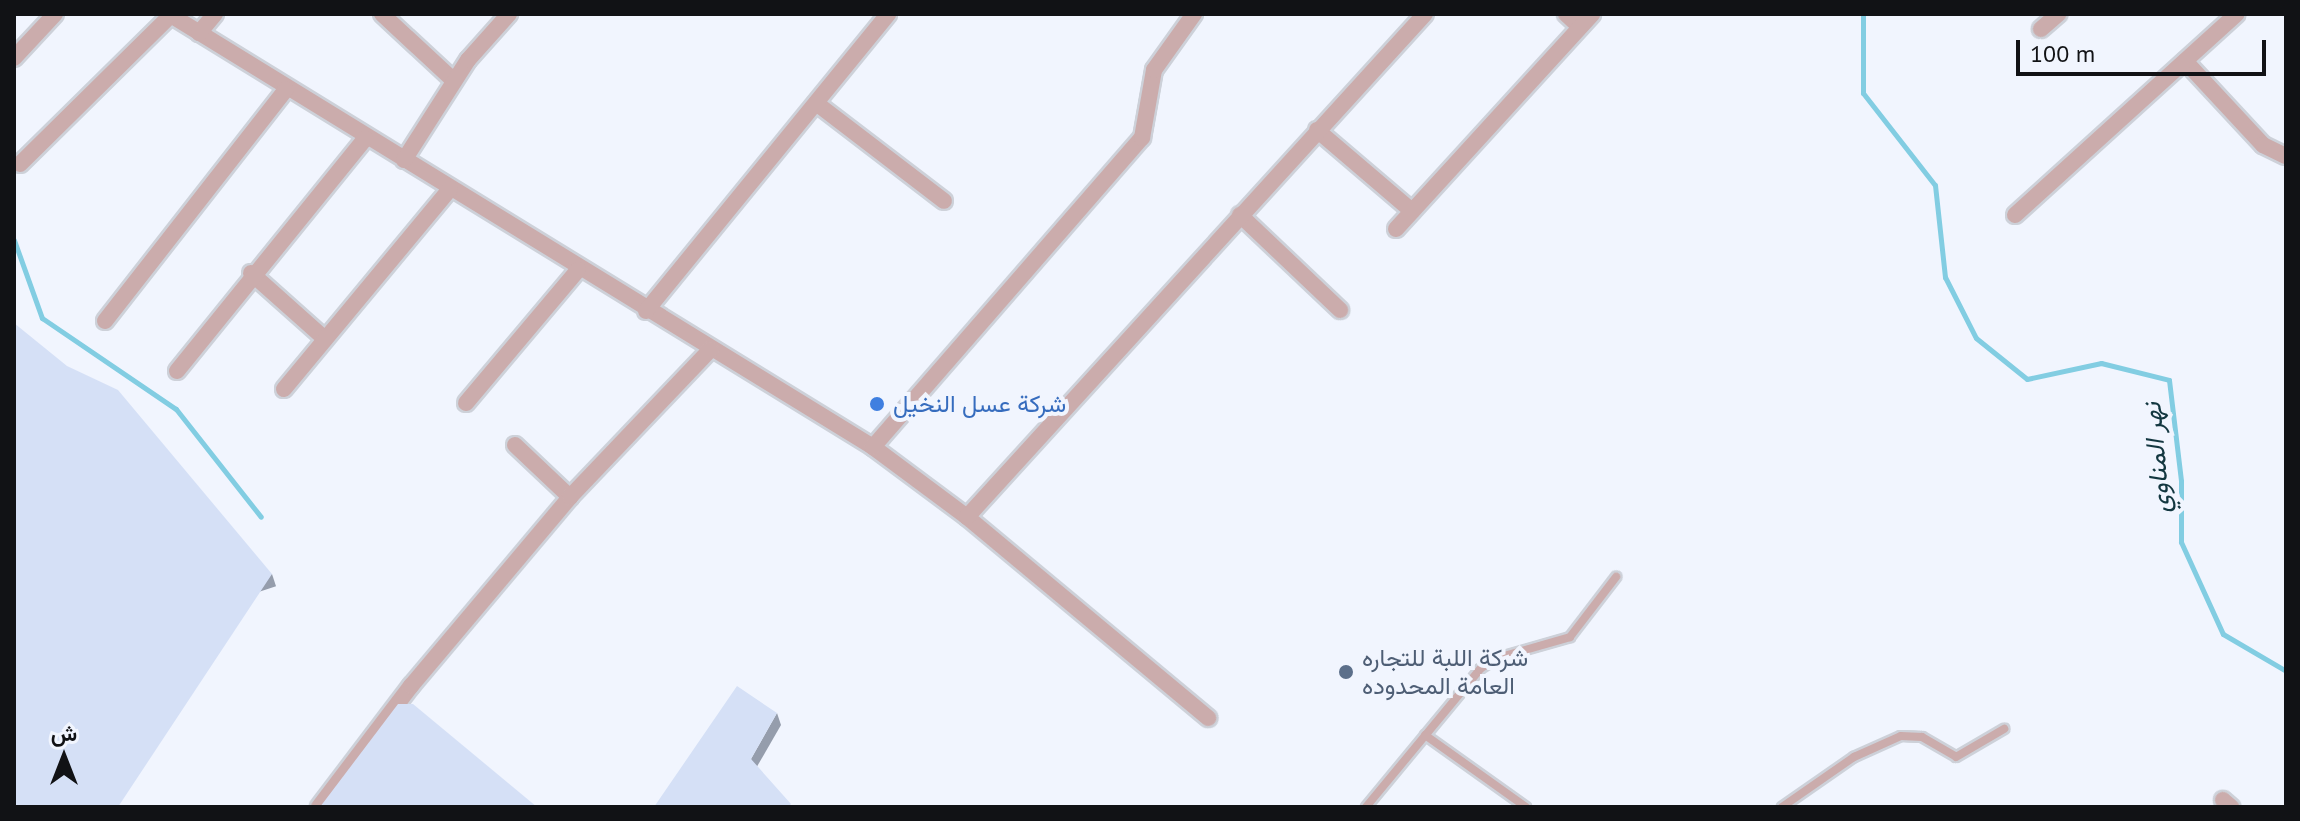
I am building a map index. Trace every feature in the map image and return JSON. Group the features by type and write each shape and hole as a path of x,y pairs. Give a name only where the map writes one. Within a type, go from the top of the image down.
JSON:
{"street":[{"path":"14,58 55,14"},
{"path":"20,164 170,14 365,139 873,447 967,517 1208,718"},
{"path":"199,33 215,14"},
{"path":"382,14 454,81"},
{"path":"404,160 454,81 509,14"},
{"path":"646,311 888,14"},
{"path":"873,447 1142,138 1154,70 1194,14"},
{"path":"967,517 1425,14"},
{"path":"1566,14 1580,27"},
{"path":"1396,229 1592,14"},
{"path":"2041,29 2058,14"},
{"path":"2015,215 2237,14"},
{"path":"2185,61 2263,145 2286,156"},
{"path":"105,321 286,89"},
{"path":"816,103 944,201"},
{"path":"1317,130 1412,211"},
{"path":"177,371 251,273 365,139"},
{"path":"284,389 450,189"},
{"path":"1240,215 1340,310"},
{"path":"466,403 578,270"},
{"path":"251,273 325,339"},
{"path":"319,807 411,686 570,497 710,350"},
{"path":"515,445 570,497"}],"lane":[{"path":"1366,807 1488,663 1570,637 1616,577"},
{"path":"1782,807 1854,757 1901,736 1922,737 1956,757 2004,729"},
{"path":"1425,735 1526,807"}],"building":[{"path":"14,323 67,366 118,390 272,574 118,807 14,807"},
{"path":"737,686 777,713 751,759 791,804 788,807 654,807"},
{"path":"398,704 413,704 537,807 320,807"}],"waterway":[{"name":"نهر المناوي","path":"1863,14 1863,93 1935,185 1945,277 1976,338 2027,379 2101,363 2169,380 2181,481 2181,542 2223,634 2286,671"},
{"path":"14,240 42,318 176,409 261,517"}],"place":[{"name":"شركة عسل النخيل","path":"877,404"},
{"name":"شركة اللبة للتجاره العامة المحدوده","path":"1346,672"}]}
